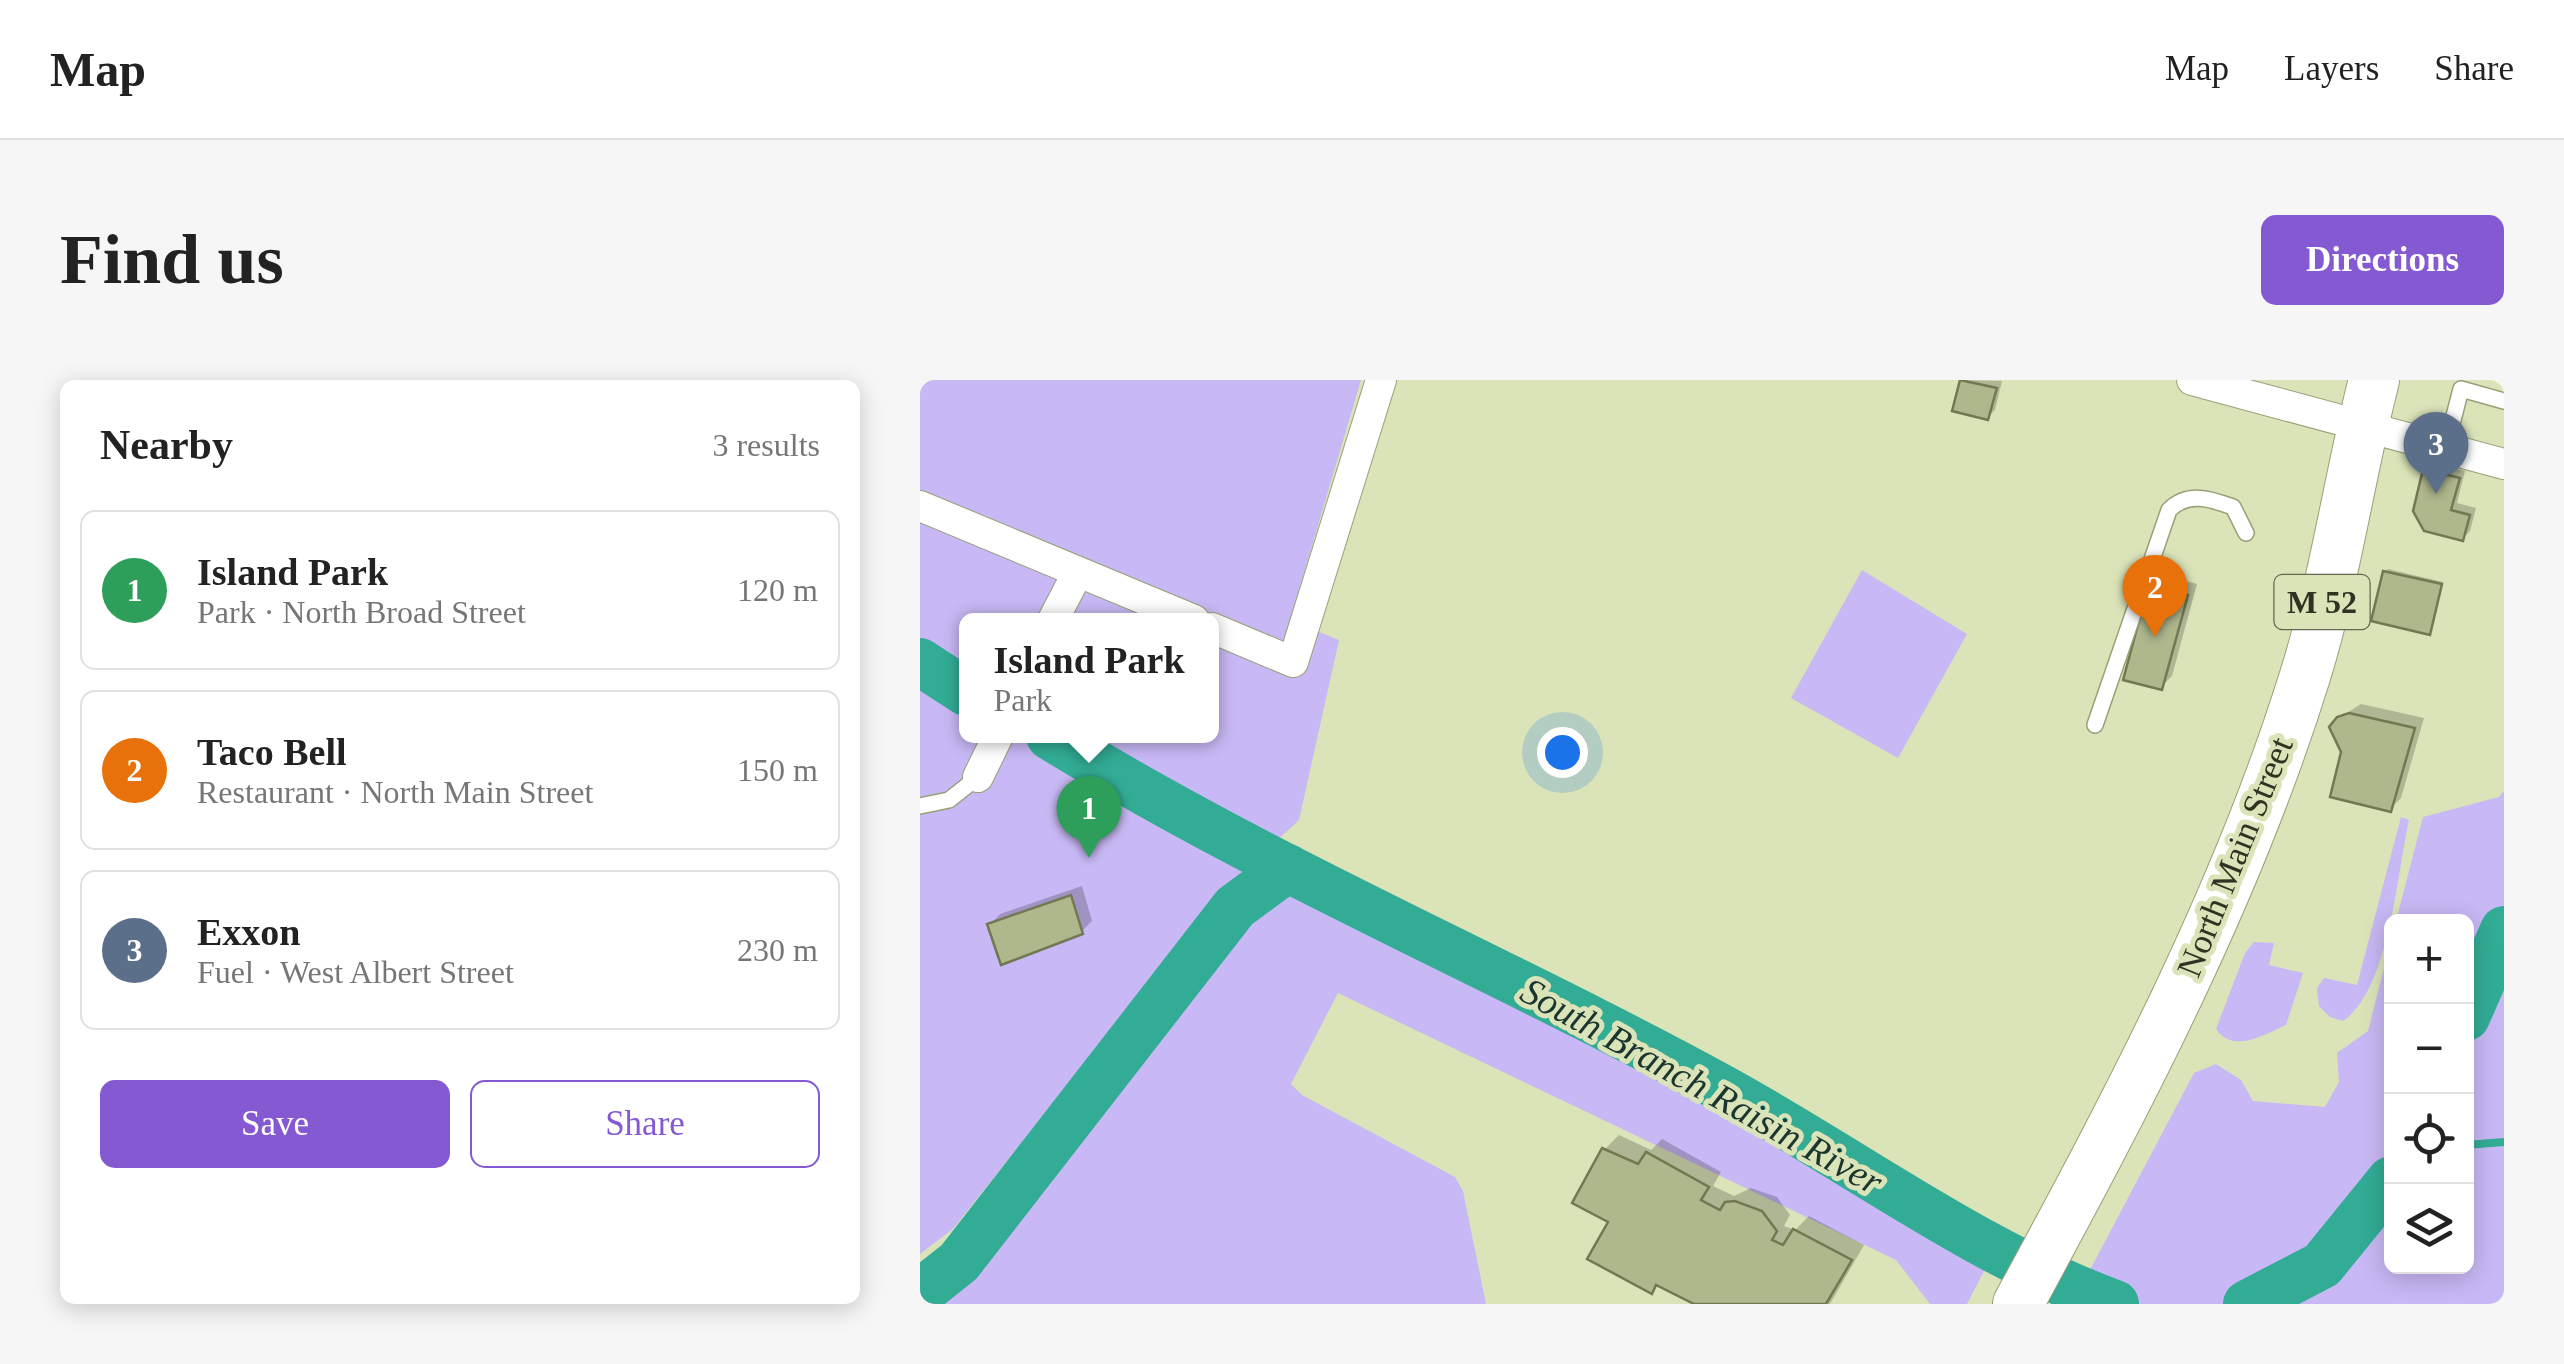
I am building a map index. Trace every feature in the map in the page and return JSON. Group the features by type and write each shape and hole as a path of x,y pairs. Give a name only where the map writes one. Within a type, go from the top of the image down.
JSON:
{"main road":[{"name":"North Main Street","path":"2018,1304 2172,1014 2250,829 2306,674 2368,402"}],"street":[{"path":"1219,631 1293,662 1381,380"},
{"path":"2192,380 2368,402 2446,448 2504,464"},
{"path":"920,506 1177,613"},
{"path":"1057,613 1078,572"},
{"path":"978,777 995,743"}],"lane":[{"path":"2446,448 2461,389 2504,400"},
{"path":"2094,725 2169,510 2185,498 2212,499 2233,507 2246,533"},
{"path":"920,806 949,800 978,777"}],"shaded area":[{"path":"920,380 1361,380 1290,620 1339,640 1299,820 1217,896 953,1229 920,1254"},
{"path":"1862,570 1967,634 1898,758 1791,698"},
{"path":"2504,791 2504,1304 2072,1304 2194,1073 2216,1064 2241,1080 2253,1101 2325,1107 2339,1082 2337,1053 2368,1031 2384,968 2384,1274 2474,1274 2474,914 2398,914 2423,817 2499,797"},
{"path":"2401,817 2409,820 2395,899 2392,914 2384,914 2384,947 2371,984 2359,1006 2343,1021 2330,1017 2319,1006 2317,988 2324,978 2357,985"},
{"path":"1288,869 1725,1090 1996,1248 1967,1304 1930,1304 1896,1260 1338,993 1291,1084 1302,1095 1455,1177 1463,1191 1486,1304 920,1304 920,1293 959,1262 1235,907"},
{"path":"2254,942 2274,943 2269,965 2303,973 2286,1025 2249,1040 2231,1040 2216,1029 2245,953"}],"building":[{"path":"1960,380 1997,388 1988,420 1952,411"},
{"path":"2423,469 2460,478 2451,510 2470,515 2463,541 2424,531 2413,511"},
{"path":"2383,571 2442,584 2430,635 2371,621"},
{"path":"2149,584 2188,595 2162,690 2123,680"},
{"path":"2349,713 2415,728 2391,812 2330,797 2341,752 2329,727 2337,717"},
{"path":"1071,895 1083,934 1001,965 987,924"},
{"path":"1602,1148 1638,1164 1646,1152 1709,1187 1701,1200 1720,1210 1725,1202 1735,1201 1762,1211 1777,1231 1772,1240 1783,1245 1793,1229 1852,1260 1826,1304 1694,1304 1656,1285 1652,1294 1587,1259 1608,1222 1572,1203"}],"waterway":[{"name":"South Branch Raisin River","path":"920,662 959,687"},
{"name":"South Branch Raisin River","path":"1062,743 1300,875 1725,1090 1965,1233 2115,1304"},
{"name":"South Branch Raisin River","path":"920,1293 959,1262 1235,907 1288,868"},
{"name":"South Branch Raisin River","path":"2472,1004 2504,930"},
{"path":"2474,1144 2504,1142"},
{"name":"South Branch Raisin River","path":"2247,1304 2322,1265 2388,1184"}],"place":[{"name":"Exxon","path":"2436,494"},
{"name":"Taco Bell","path":"2155,637"},
{"name":"Island Park","path":"1089,858"}]}
